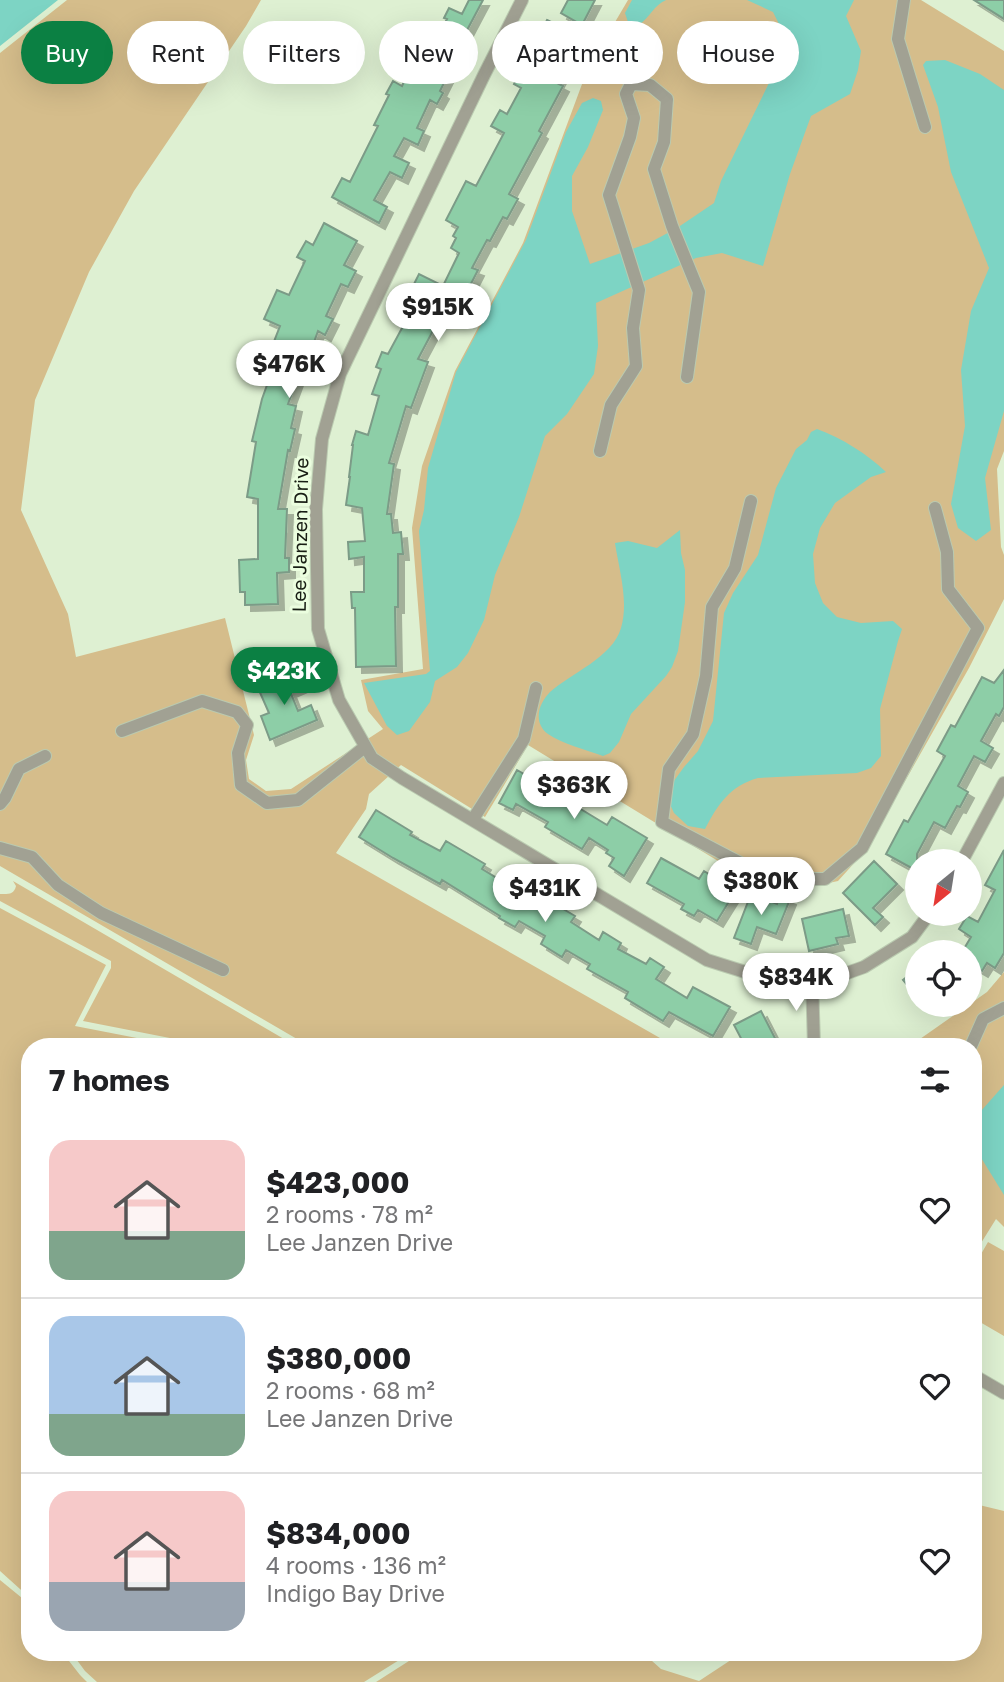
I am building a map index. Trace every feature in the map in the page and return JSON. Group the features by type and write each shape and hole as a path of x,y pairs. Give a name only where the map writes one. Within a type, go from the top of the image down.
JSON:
{"street":[{"name":"Lee Janzen Drive","path":"522,0 340,374 321,439 316,509 318,629 339,700 372,758 707,960 761,978 836,977 864,967 912,937 920,926"},
{"path":"904,0 898,39 925,127"},
{"path":"600,451 611,405 636,366 633,328 639,290 609,195 634,118 626,94 631,84 650,85 667,99 664,142 654,169 672,226 699,292 687,377"},
{"path":"751,501 735,568 712,607 706,676 693,734 669,769 662,822 771,879 825,878 862,848 978,628 948,589 947,552 935,508"},
{"path":"475,816 524,739 536,688"},
{"path":"122,731 202,701 237,712 247,725 238,752 241,785 267,803 298,800 361,750"},
{"path":"0,804 19,769 45,756"},
{"path":"968,849 1004,783"},
{"path":"0,848 32,857 58,885 101,913 223,970"},
{"path":"812,979 814,1038"},
{"path":"975,1038 983,1020 1004,1008"},
{"path":"982,1380 1004,1393"}],"shaded area":[{"path":"67,0 261,0 249,21 243,21 243,30 229,51 229,21 127,21 127,84 207,84 134,191 89,272 35,400 21,510 68,614 76,657 225,618 254,735 246,760 249,779 266,791 291,789 383,729 368,711 361,680 423,669 412,528 422,466 455,371 523,243 582,84 663,84 663,21 616,21 628,0 921,0 1004,51 1004,451 997,469 1001,547 1004,555 1004,599 969,668 866,850 838,881 797,890 741,875 528,745 485,817 401,765 369,794 366,809 336,853 660,1038 295,1038 0,866 0,53 21,36 21,84 113,84 113,21 40,21"},
{"path":"13,881 282,1038 170,1038 83,1021 111,968 111,961 0,901 0,894 14,891 16,886"},
{"path":"0,908 106,965 75,1026 137,1038 21,1038 21,1590 0,1571"},
{"path":"1004,972 1004,1227 996,1219 982,1242 982,1038 921,1038 951,1017 982,1017 982,996"},
{"path":"988,1242 1004,1251 1004,1336 982,1323 982,1252"},
{"path":"982,1506 1004,1511 1004,1682 376,1682 409,1661 652,1661 661,1669 699,1681 729,1661 982,1661"},
{"path":"0,1580 21,1597 21,1661 69,1661 87,1682 0,1682"},
{"path":"78,1661 398,1661 364,1682 97,1682"}],"water":[{"path":"0,0 58,0 32,21 21,21 21,29 0,46"},
{"path":"632,0 666,0 643,21 628,21 625,13"},
{"path":"747,0 854,0 846,16 861,51 850,94 811,116 790,174 763,266 722,253 696,258 596,303 598,346 594,374 567,414 545,436 519,517 495,575 484,620 468,653 457,667 435,681 430,702 409,731 397,735 387,726 364,683 426,674 430,671 419,531 428,468 456,372 526,240 566,132 582,103 593,98 601,101 603,110 588,147 572,176 572,211 590,264 649,243 677,228 714,203 721,181 768,84 799,84 799,21 778,21 773,12"},
{"path":"945,60 980,74 1004,90 1004,411 985,478 991,530 976,541 958,528 951,504 965,426 961,370 971,311 989,268 951,172 938,107 923,65 926,61"},
{"path":"817,429 854,447 886,472 871,477 835,503 820,528 813,554 815,583 823,603 837,617 861,623 893,621 902,629 880,709 881,756 871,768 857,773 758,778 748,781 726,797 705,829 688,826 674,813 669,802 671,785 698,751 713,721 724,613 733,593 758,555 776,488 796,449"},
{"path":"680,530 685,570 685,602 678,651 672,667 631,714 619,742 610,753 603,756 554,738 543,730 539,719 540,708 546,697 558,685 609,648 621,628 624,596 615,543 628,541 657,548"},
{"path":"1004,1085 1004,1195 982,1159 982,1110"}],"building":[{"path":"469,0 483,0 472,21 446,21 444,18 449,8 462,14"},
{"path":"568,0 595,0 584,21 575,21 561,13"},
{"path":"974,0 1004,0 1004,19"},
{"path":"391,84 444,84 440,91 443,93 437,104 430,100 417,128 424,131 418,145 404,138 394,156 409,163 402,178 390,172 374,200 387,207 379,223 332,197 342,178 350,182 378,126 374,125"},
{"path":"514,84 563,86 539,131 542,133 509,194 518,199 507,219 503,217 490,241 487,240 472,268 478,270 457,311 446,306 418,359 428,362 411,408 406,406 389,463 394,464 387,514 391,514 393,533 401,532 403,554 398,554 396,666 356,667 355,608 352,608 351,592 364,592 364,557 349,559 348,542 365,541 362,508 346,505 352,445 356,431 368,435 379,396 372,394 381,369 376,367 382,352 388,354 421,293 412,288 419,274 443,286 459,253 451,248 458,227 446,220 466,181 476,186 504,133 491,126 500,110 507,114 521,88"},
{"path":"324,223 357,241 344,265 356,271 348,287 341,284 326,316 333,319 325,335 318,331 288,404 296,406 291,428 295,429 290,451 288,450 278,509 287,509 285,558 289,558 289,572 277,573 278,604 245,605 245,592 240,592 239,560 258,559 258,499 247,497 256,442 252,441 262,399 276,360 268,357 280,326 264,319 277,290 289,295 305,261 297,257 306,241 313,245"},
{"path":"1004,670 1004,707 999,716 996,714 981,741 993,748 985,762 974,756 958,786 968,792 960,807 957,806 945,828 934,822 920,849 905,849 905,864 886,854 904,820 908,822 945,756 937,751 951,725 955,727 982,677 994,683"},
{"path":"298,671 304,685 290,691 298,711 311,705 317,720 270,740 261,716 269,713 258,688"},
{"path":"517,770 607,825 612,817 647,838 624,876 609,866 614,858 606,853 608,850 589,838 582,849 545,827 548,822 516,804 513,810 499,803"},
{"path":"376,810 412,832 410,835 440,851 446,841 485,864 482,869 510,886 514,880 575,916 571,922 599,940 603,932 621,943 618,949 646,964 650,958 664,967 656,979 687,998 693,987 730,1007 713,1036 669,1012 663,1021 625,998 628,992 587,969 590,964 566,950 562,957 541,944 545,936 519,921 515,927 442,880 440,884 359,837"},
{"path":"1004,850 1004,953 995,968 987,963 982,971 982,940 969,940 971,937 959,929 961,926 982,926 982,914 995,890 985,885"},
{"path":"661,858 699,879 704,871 727,885 724,890 733,895 717,921 698,910 694,916 681,909 684,904 647,883"},
{"path":"874,861 897,884 873,908 883,917 875,925 843,893"},
{"path":"751,894 777,904 780,895 790,899 776,934 757,927 751,944 734,938"},
{"path":"843,909 849,936 836,938 838,944 809,951 802,919"},
{"path":"761,1011 775,1038 741,1038 734,1025"}]}
